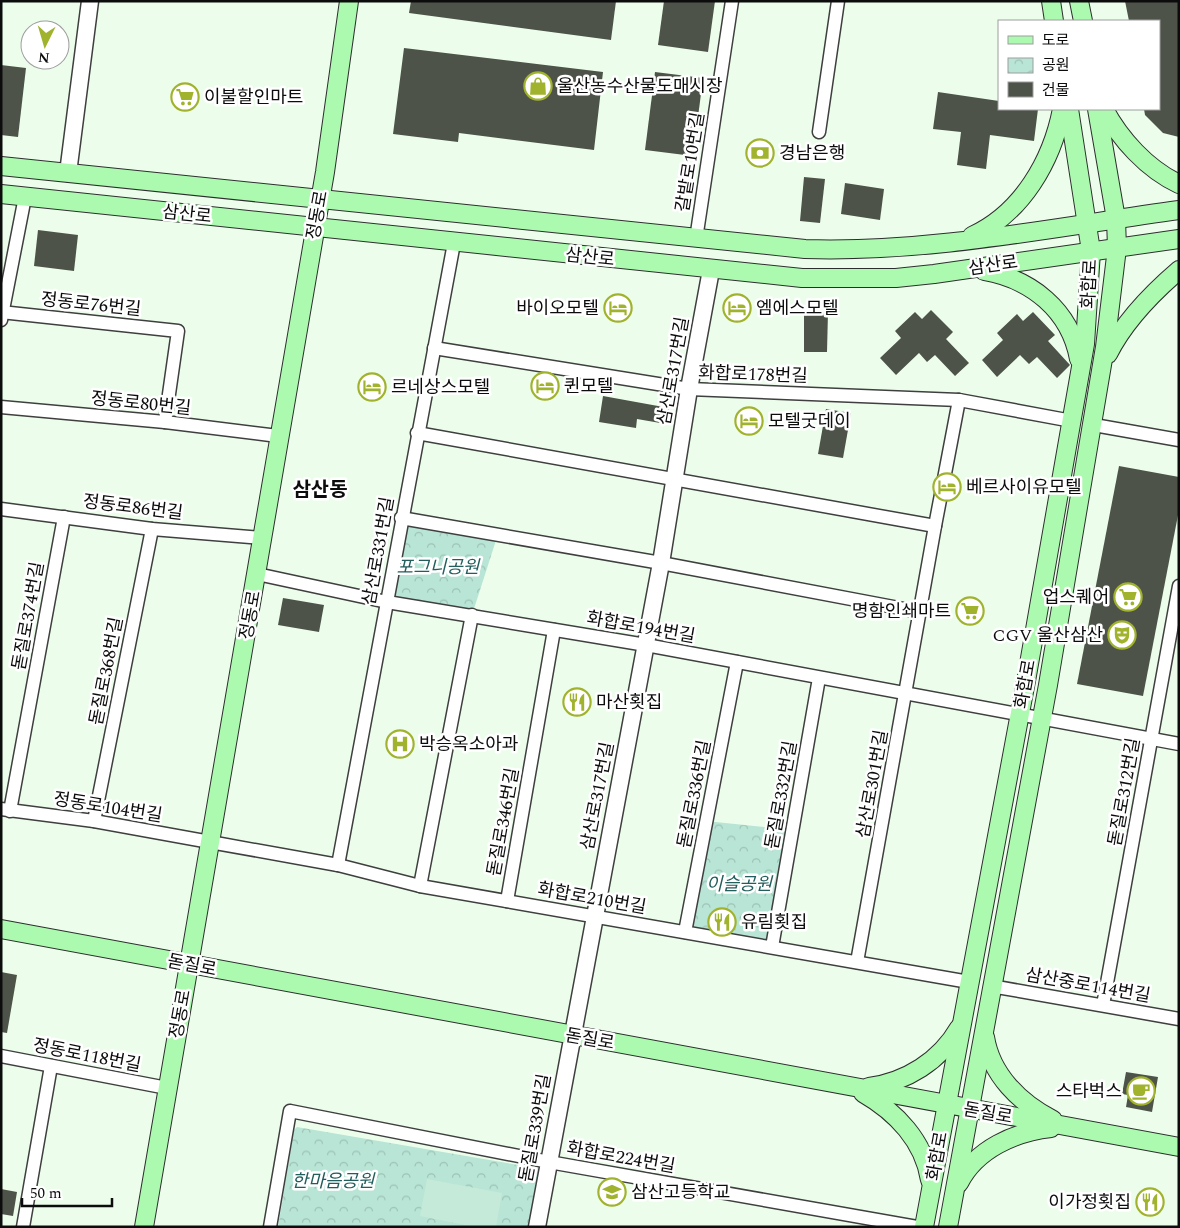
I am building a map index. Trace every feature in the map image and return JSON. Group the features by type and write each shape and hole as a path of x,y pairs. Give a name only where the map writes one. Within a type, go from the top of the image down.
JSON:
{"main road":[{"name":"정동로","path":"144,1227 320,199 349,1"},
{"path":"1051,1 1054,20"},
{"path":"1079,1 1083,20"},
{"path":"958,242 988,228 1016,205 1026,194 1041,168 1062,110"},
{"name":"화합로","path":"924,1227 1020,715 1085,344 1091,252 1069,110"},
{"name":"화합로","path":"947,1227 1041,719 1094,425 1103,364 1117,248 1116,219 1097,110"},
{"path":"1105,110 1116,128 1142,158 1153,168 1179,184"},
{"name":"삼산로","path":"1,166 786,248 854,250 958,242 1179,210"},
{"name":"삼산로","path":"1,194 802,278 896,278 1179,239"},
{"path":"969,269 995,273 1019,281 1042,295 1072,333 1078,354 1080,375"},
{"path":"1103,364 1123,329 1160,286 1179,270"},
{"name":"돋질로","path":"1,929 851,1088 1179,1147"},
{"path":"962,1022 962,1042 968,1048 977,1045 984,1027"},
{"path":"851,1088 882,1085 920,1070 950,1042 962,1022"},
{"path":"984,1027 990,1058 1008,1086 1039,1112 1067,1127"},
{"path":"851,1088 875,1100 904,1126 923,1156 932,1188"},
{"path":"954,1192 967,1170 988,1150 1000,1143 1030,1132 1067,1127"},
{"path":"924,1227 928,1214 940,1210 946,1213 947,1227"}],"street":[{"path":"68,173 90,1"},
{"name":"갈밭로10번길","path":"696,239 732,1"},
{"path":"819,132 838,1"},
{"path":"2,315 25,197"},
{"name":"삼산로331번길","path":"338,865 401,518 454,243"},
{"name":"삼산로317번길","path":"572,1036 661,563 689,389 712,270"},
{"name":"정동로76번길","path":"2,315 178,331 165,422"},
{"name":"화합로178번길","path":"434,348 689,389 959,400 1072,421"},
{"name":"삼산로301번길","path":"857,962 906,694 934,526 959,400"},
{"name":"정동로80번길","path":"1,407 165,422 278,436"},
{"path":"1094,425 1179,440"},
{"path":"418,433 934,526"},
{"name":"정동로86번길","path":"1,509 152,528 262,538"},
{"name":"돋질로374번길","path":"6,810 64,517"},
{"path":"401,518 661,563 920,612"},
{"name":"돋질로368번길","path":"94,821 152,528"},
{"name":"화합로194번길","path":"257,574 387,602 646,645 1179,744"},
{"name":"돋질로312번길","path":"1103,1005 1179,586"},
{"path":"420,886 472,615"},
{"name":"돋질로346번길","path":"507,901 554,630"},
{"name":"돋질로336번길","path":"685,932 737,662"},
{"name":"돋질로332번길","path":"772,947 819,678"},
{"name":"정동로104번길","path":"6,810 94,821 210,842"},
{"name":"화합로210번길","path":"210,842 338,865 420,886 969,982"},
{"name":"삼산중로114번길","path":"991,986 1179,1019"},
{"name":"돋질로339번길","path":"537,1227 572,1036"},
{"name":"정동로118번길","path":"1,1056 167,1088"},
{"path":"23,1227 51,1066"},
{"name":"화합로224번길","path":"270,1227 290,1111 549,1162 917,1227"}],"green space":[{"name":"포그니공원","path":"401,518 498,534 472,615 387,602"},
{"name":"이슬공원","path":"706,821 793,830 772,947 685,932"},
{"name":"한마음공원","path":"297,1127 542,1169 532,1227 278,1227 294,1130"},
{"path":"427,1179 502,1193 496,1227 475,1227 420,1216"}],"building":[{"path":"411,1 616,1 611,40 409,13"},
{"path":"664,1 715,1 708,52 658,45"},
{"path":"1125,1 1179,1 1179,137 1163,133 1145,115 1144,110 1160,110 1160,20 1129,20"},
{"path":"404,48 603,72 594,150 459,133 458,142 393,134"},
{"path":"1,65 20,67 20,70 26,70 18,137 1,135"},
{"path":"655,72 703,78 693,156 645,150"},
{"path":"938,92 998,101 998,110 1038,110 1034,141 990,135 986,169 957,165 961,132 933,129"},
{"path":"804,177 825,179 820,223 800,221"},
{"path":"845,183 884,189 880,220 841,214"},
{"path":"38,230 78,235 74,271 34,266"},
{"path":"931,310 953,332 946,339 969,363 955,376 935,355 927,362 919,353 896,375 880,358 901,338 895,331 915,312 922,319"},
{"path":"804,312 828,312 827,352 804,352"},
{"path":"1033,312 1055,335 1048,341 1070,365 1057,378 1037,357 1029,364 1020,355 997,377 982,360 1003,340 997,333 1017,314 1023,321"},
{"path":"603,396 669,408 666,424 637,419 636,428 599,422"},
{"path":"826,409 851,413 843,458 818,454"},
{"name":"업스퀘어","path":"1119,466 1179,477 1179,510 1143,696 1077,684"},
{"path":"283,598 324,605 319,632 278,625"},
{"path":"1,972 17,975 7,1033 1,1032"},
{"path":"1126,1072 1158,1077 1152,1112 1126,1107 1128,1095 1122,1094"},
{"path":"1,1189 17,1192 13,1216 1,1214"}],"place":[{"name":"울산농수산물도매시장","path":"538,86"},
{"name":"이불할인마트","path":"185,97"},
{"name":"경남은행","path":"760,153"},
{"name":"바이오모텔","path":"618,308"},
{"name":"엠에스모텔","path":"737,308"},
{"name":"퀸모텔","path":"545,386"},
{"name":"르네상스모텔","path":"372,387"},
{"name":"모텔굿데이","path":"749,421"},
{"name":"베르사이유모텔","path":"947,487"},
{"name":"업스퀘어","path":"1128,597"},
{"name":"명함인쇄마트","path":"970,611"},
{"name":"CGV 울산삼산","path":"1122,635"},
{"name":"마산횟집","path":"577,702"},
{"name":"박승옥소아과","path":"400,744"},
{"name":"유림횟집","path":"722,922"},
{"name":"스타벅스","path":"1141,1091"},
{"name":"삼산고등학교","path":"612,1192"},
{"name":"이가정횟집","path":"1150,1202"}],"district":[{"name":"삼산동","path":"320,489"}]}
